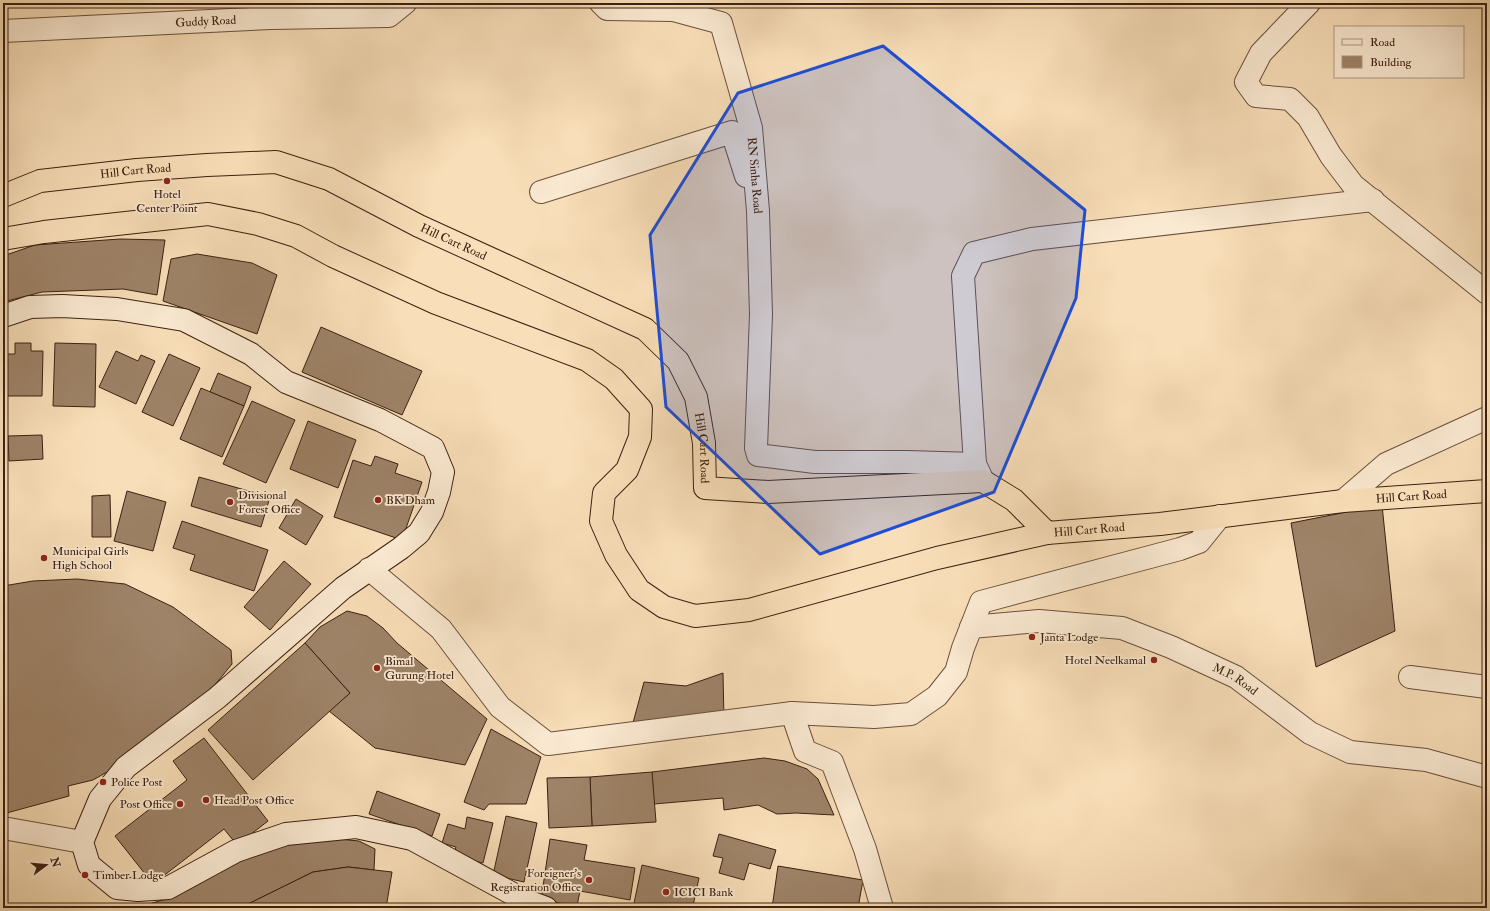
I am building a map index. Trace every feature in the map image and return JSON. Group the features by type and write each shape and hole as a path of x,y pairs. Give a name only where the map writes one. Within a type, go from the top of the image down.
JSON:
{"highway":[{"name":"Hill Cart Road","path":"3,196 40,181 137,170 276,162 328,179 419,226 645,328 678,361 696,397 704,443 705,488 768,492 979,473 1014,500 1051,532 1160,524 1343,501 1487,492"},
{"path":"3,240 44,232 208,214 258,224 296,236 333,256 436,303 587,360 614,378 641,409 640,437 627,470 604,493 601,521 616,555 639,590 664,607 695,616 749,610 937,558 1051,532"}],"street":[{"name":"Guddy Road","path":"3,31 272,18 389,16 405,3"},
{"name":"RN Sinha Road","path":"601,3 607,9 673,10 721,23 751,128 758,211 760,314 756,448 758,455 815,462 907,462 979,473"},
{"path":"1309,3 1261,53 1246,82 1256,96 1290,99 1308,117 1331,156 1353,185 1487,293"},
{"path":"541,192 732,132 758,211"},
{"path":"979,473 963,276 974,253 1032,239 1373,200"},
{"path":"3,316 30,307 62,306 118,309 184,320 250,354 286,382 380,420 433,448 443,472 439,492 432,512 419,533 401,548 342,588 217,698 126,767 100,799 82,842 89,865 118,888 138,890 168,888 236,852 286,834 356,827 412,839 522,898 546,908"},
{"path":"1343,501 1386,464 1487,418"},
{"path":"369,569 441,629 500,707 548,744 792,713 874,717 911,714 937,696 956,672 963,648 981,602 1180,549 1199,542 1220,516"},
{"name":"M.P. Road","path":"971,627 1038,621 1122,628 1172,648 1236,677 1310,733 1350,752 1426,760 1487,777"},
{"path":"1410,677 1487,687"},
{"path":"792,713 805,750 832,762 865,849 882,908"},
{"path":"3,828 82,842"}],"highlighted area":[{"path":"883,46 1085,210 1076,298 994,492 820,554 666,407 650,235 738,93"}],"building":[{"path":"120,239 165,240 157,295 123,289 42,292 3,302 3,256 35,245"},
{"path":"197,254 252,263 277,275 257,334 163,301 171,259"},
{"path":"321,327 422,371 402,415 302,372"},
{"path":"15,343 31,343 31,351 43,351 42,396 3,396 3,354 15,354"},
{"path":"55,343 96,344 95,407 53,406"},
{"path":"116,351 138,361 141,355 155,361 136,404 99,387"},
{"path":"169,354 200,368 173,426 142,412"},
{"path":"218,373 251,387 244,406 210,392"},
{"path":"201,388 244,406 222,457 180,439"},
{"path":"252,401 295,420 266,483 223,464"},
{"path":"308,421 356,440 338,488 290,469"},
{"path":"42,435 43,459 9,461 8,436"},
{"name":"BK Dham","path":"375,456 398,464 395,473 422,482 402,540 334,517 353,460 371,466"},
{"name":"Divisional Forest Office","path":"199,477 270,497 261,527 191,506"},
{"path":"127,491 166,502 153,551 114,541"},
{"path":"110,495 111,537 92,537 92,496"},
{"path":"296,499 323,516 306,545 279,528"},
{"path":"1382,505 1395,631 1316,667 1291,523"},
{"path":"182,521 268,550 254,591 190,570 195,555 173,548"},
{"path":"284,561 311,584 270,630 244,607"},
{"path":"77,579 125,584 173,607 231,650 232,664 196,708 121,764 93,780 68,786 69,796 3,814 3,586 33,581"},
{"name":"Bimal Gurung Hotel","path":"347,611 367,616 383,628 397,643 487,719 465,765 375,748 329,711 350,693 305,643 320,627"},
{"path":"305,643 350,693 253,780 208,730"},
{"path":"723,673 724,721 630,734 644,682 686,686"},
{"path":"491,729 541,757 526,804 489,804 484,810 464,802"},
{"name":"Head Post Office","path":"204,738 268,821 237,845 224,829 153,884 115,836 187,780 173,761"},
{"path":"764,758 785,761 807,769 818,779 834,815 796,813 777,814 758,805 724,810 723,798 654,804 652,772"},
{"path":"652,772 656,822 592,826 590,777"},
{"path":"590,777 592,826 549,828 547,778"},
{"path":"377,791 440,814 432,836 369,814"},
{"path":"506,816 537,823 524,882 493,875"},
{"path":"467,817 493,823 483,863 453,856 456,847 442,843 448,824 465,829"},
{"path":"719,834 776,850 770,869 749,863 744,880 719,873 723,858 713,856"},
{"path":"328,838 359,841 375,849 374,870 348,867 313,872 240,908 141,908 141,906 174,897 236,861 279,845"},
{"name":"Foreigner's Registration Office","path":"550,839 587,845 584,860 635,868 630,900 580,891 577,906 541,900"},
{"name":"ICICI Bank","path":"642,865 699,878 693,906 704,908 633,908"},
{"path":"778,866 863,880 858,908 772,908"},
{"path":"348,867 392,872 386,908 240,908 313,872"}],"place":[{"name":"Hotel Center Point","path":"167,181"},
{"name":"BK Dham","path":"378,500"},
{"name":"Divisional Forest Office","path":"230,502"},
{"name":"Municipal Girls High School","path":"44,558"},
{"name":"Janta Lodge","path":"1032,637"},
{"name":"Hotel Neelkamal","path":"1154,660"},
{"name":"Bimal Gurung Hotel","path":"377,668"},
{"name":"Police Post","path":"103,782"},
{"name":"Head Post Office","path":"206,800"},
{"name":"Post Office","path":"180,804"},
{"name":"Timber Lodge","path":"85,875"},
{"name":"Foreigner's Registration Office","path":"589,880"},
{"name":"ICICI Bank","path":"666,892"}]}
